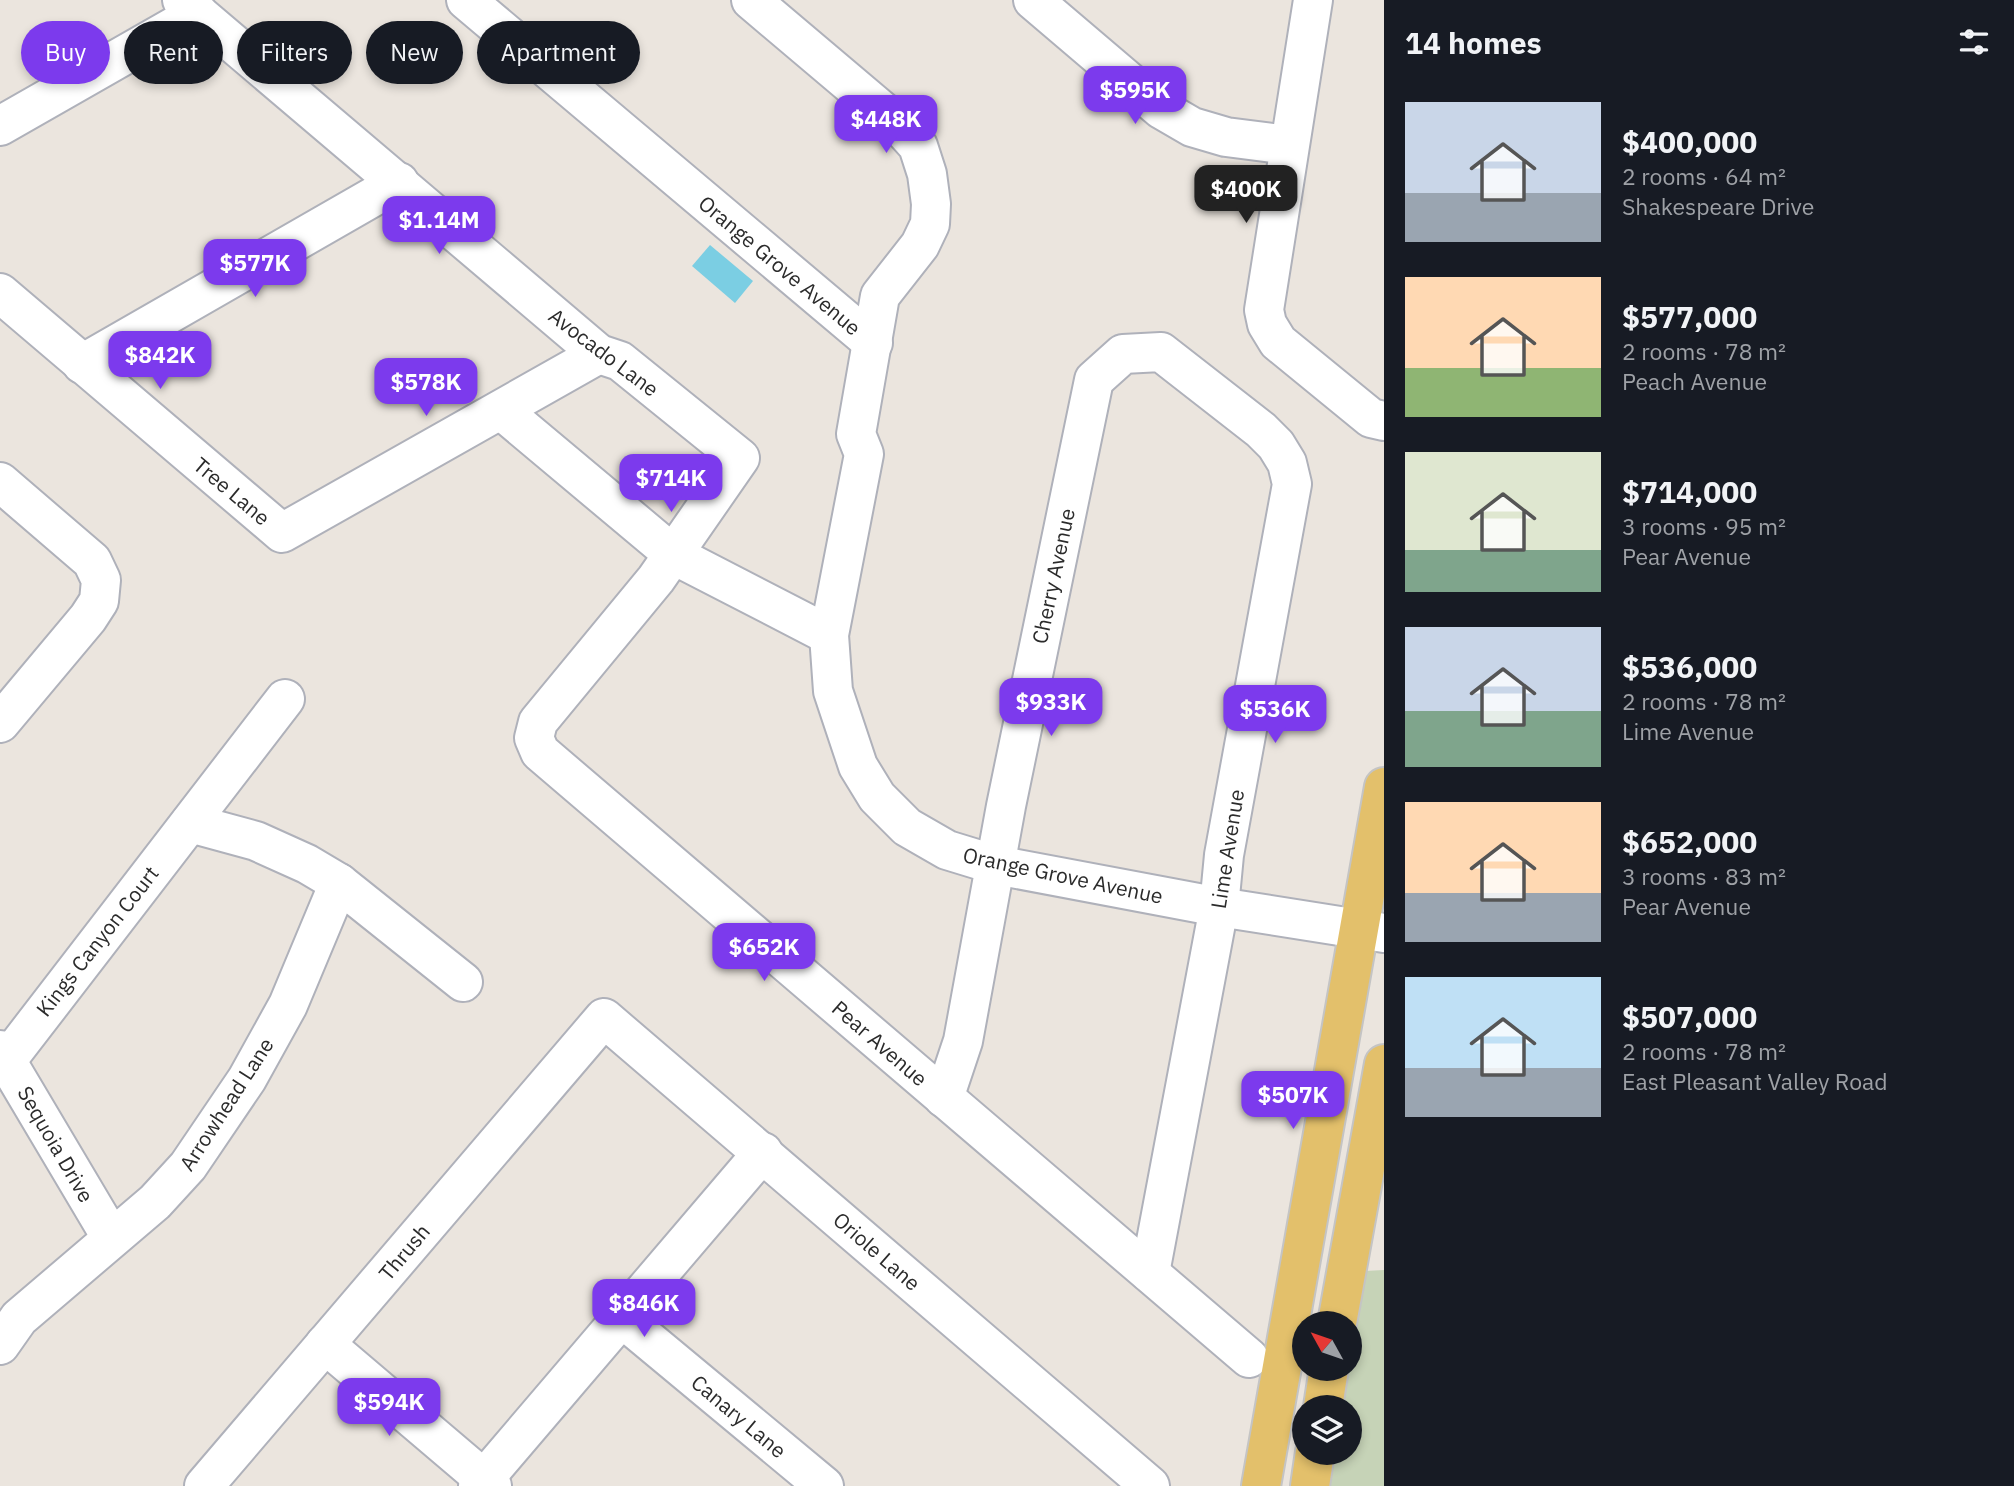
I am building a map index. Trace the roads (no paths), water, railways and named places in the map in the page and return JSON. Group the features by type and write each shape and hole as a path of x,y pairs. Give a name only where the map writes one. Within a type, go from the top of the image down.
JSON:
{"main road":[{"path":"1261,1486 1372,931 1384,787"},
{"path":"1339,1311 1384,1064"},
{"path":"1310,1486 1313,1465"}],"street":[{"name":"Orange Grove Avenue","path":"467,0 873,343 856,434 864,454 829,635 832,691 838,712 859,766 877,797 907,827 937,846 996,865 1372,931"},
{"path":"751,0 900,126 918,146 928,174 930,224 920,246 880,296 873,343"},
{"path":"1033,0 1161,109 1192,127 1226,137 1288,145"},
{"path":"1313,0 1264,310 1267,324 1278,342 1371,418 1384,421"},
{"path":"0,126 190,7"},
{"name":"Avocado Lane","path":"190,7 600,354 620,361 740,458"},
{"path":"82,364 399,182"},
{"name":"Tree Lane","path":"0,293 282,533 600,354"},
{"name":"Lime Avenue","path":"1123,354 1161,352 1276,445 1287,463 1292,484 1224,855 1219,906 1150,1273"},
{"name":"Cherry Avenue","path":"944,1098 964,1041 996,865 1094,380 1123,354"},
{"path":"501,410 674,555 829,635"},
{"name":"Pear Avenue","path":"740,458 674,555 538,722 534,738 540,752 1250,1358"},
{"path":"0,482 92,561 101,580 99,601 88,618 0,723"},
{"name":"Kings Canyon Court","path":"3,1055 190,823 285,699"},
{"path":"190,823 256,841 307,864 340,883 463,982"},
{"name":"Arrowhead Lane","path":"0,1345 19,1318 110,1237 155,1202 188,1166 247,1079 288,1005 340,883"},
{"name":"Oriole Lane","path":"604,1018 763,1152 1138,1483"},
{"name":"Thrush","path":"204,1486 604,1018"},
{"name":"Sequoia Drive","path":"3,1055 110,1237"},
{"path":"326,1344 485,1484 763,1152"},
{"name":"Canary Lane","path":"623,1319 824,1486"}],"water":[{"path":"710,245 753,281 735,303 692,266"}]}
